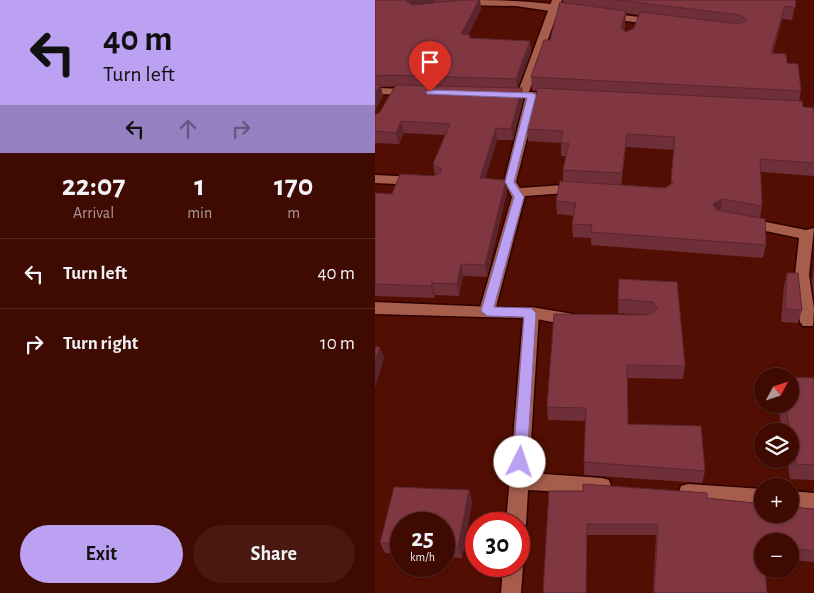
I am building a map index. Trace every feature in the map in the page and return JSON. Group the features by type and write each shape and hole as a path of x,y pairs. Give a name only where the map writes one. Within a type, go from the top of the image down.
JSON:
{"street":[{"path":"453,4 477,2 555,3 577,12"},
{"path":"487,311 519,197 510,182 527,95 555,3"},
{"path":"596,15 672,24"},
{"path":"630,33 634,20"},
{"path":"375,91 423,92"},
{"path":"384,107 393,92"},
{"path":"493,94 571,97"},
{"path":"375,179 427,182"},
{"path":"516,192 569,188 588,189"},
{"path":"729,220 810,234 802,275 807,322"},
{"path":"375,308 531,313 570,320 589,320"},
{"path":"517,512 531,313"},
{"path":"519,481 624,488"},
{"path":"672,491 754,497"},
{"path":"799,501 814,502"},
{"path":"511,593 512,577"}],"building":[{"path":"375,0 407,0 413,5 479,0 461,34 470,35 469,38 530,41 516,79 375,76"},
{"path":"618,0 796,0 795,8 785,6 771,53 786,54 787,63 798,64 801,91 531,77 544,40 550,40 560,2 626,11 621,28 626,32 634,28 640,12 740,24 747,20 740,15"},
{"path":"375,84 380,85 375,93"},
{"path":"396,85 522,88 511,129 496,128 480,178 506,180 485,265 461,264 457,284 432,283 431,286 375,284 375,193 392,194 400,174 434,176 441,172 441,169 433,164 450,124 401,121 396,133 375,131 375,115 380,112"},
{"path":"538,88 802,101 803,107 814,108 814,163 760,159 762,206 722,199 713,204 717,210 765,219 766,245 591,232 592,225 572,224 576,203 556,201 560,181 665,188 673,183 671,180 675,137 627,134 622,173 563,170 569,143 561,143 563,131 527,129"},
{"path":"787,273 798,273 802,310 785,309"},
{"path":"619,279 677,282 685,366 627,365 628,424 701,426 705,471 584,462 586,408 547,407 554,314 648,315 657,309 653,302 618,299"},
{"path":"375,347 380,347 375,362"},
{"path":"799,377 814,378 814,465 799,464 799,423 788,423 787,413 799,413"},
{"path":"583,484 707,493 707,498 754,503 754,523 799,523 799,508 814,509 814,551 799,549 799,533 754,533 754,578 766,578 767,593 654,593 658,524 587,524 586,593 543,593 549,491 583,491"},
{"path":"394,487 469,490 458,547 455,547 455,512 390,512 390,543 380,543"}],"route":[{"path":"430,92 532,95 510,182 519,197 487,311 531,313 520,462"}]}
